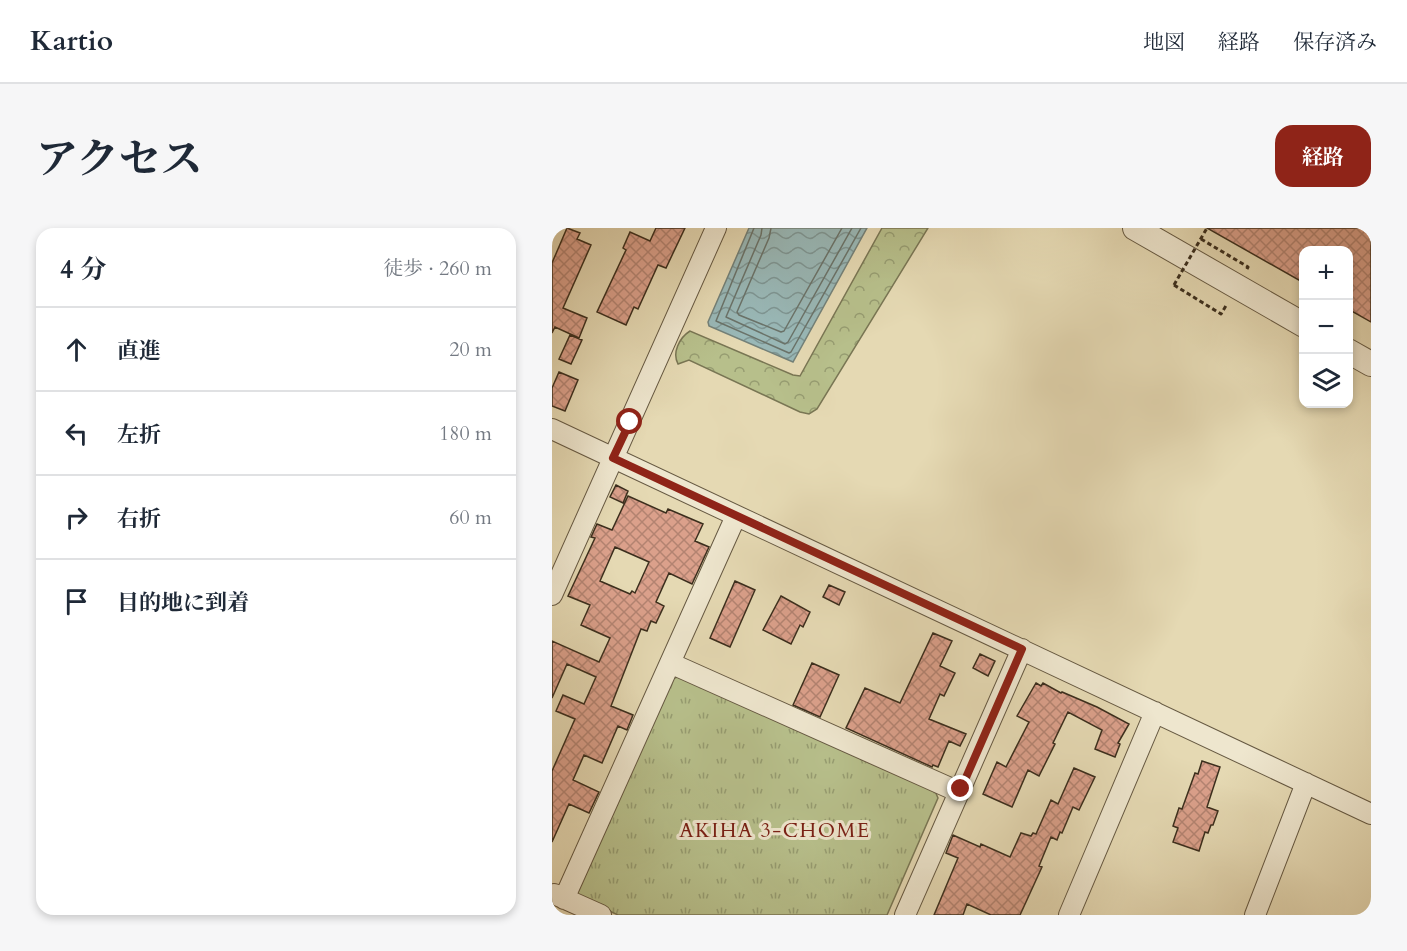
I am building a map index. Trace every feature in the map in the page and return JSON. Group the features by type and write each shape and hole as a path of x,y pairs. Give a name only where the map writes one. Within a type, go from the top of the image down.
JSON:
{"street":[{"path":"552,595 716,228"},
{"path":"1135,228 1299,322"},
{"path":"1353,354 1371,364"},
{"path":"552,429 1371,814"},
{"path":"601,915 558,896 670,663 736,516"},
{"path":"905,915 1022,649"},
{"path":"670,663 959,792"},
{"path":"1069,915 1155,712"},
{"path":"1255,915 1306,783"}],"path":[{"path":"1207,228 1174,285 1221,314 1228,303"},
{"path":"1201,239 1248,267"}],"green space":[{"path":"882,228 928,228 817,409 809,414 800,412 689,360 678,364 676,355 678,346 690,331 800,376"},
{"path":"680,676 935,791 938,798 887,915 618,915 579,897 576,890 672,679"}],"water":[{"path":"749,228 867,228 793,362 709,326 708,322"}],"building":[{"path":"567,228 580,233 577,239 591,245 563,308 587,318 579,338 555,327 552,333 552,263"},
{"path":"656,228 685,228 666,268 658,265 638,309 634,307 626,325 597,312 626,250 623,248 630,232 650,241"},
{"path":"1207,228 1371,228 1371,322 1353,312 1353,246 1299,246 1299,280"},
{"path":"570,335 582,340 571,364 559,359"},
{"path":"559,372 578,380 565,411 552,406 552,388"},
{"path":"616,485 628,491 623,503 610,497"},
{"path":"628,496 666,513 668,509 703,524 695,541 709,547 692,584 669,573 656,602 664,606 656,623 651,621 647,631 641,629 611,706 633,715 627,730 618,726 602,763 584,755 573,780 599,792 589,813 569,804 552,842 552,771 575,719 556,711 563,695 584,704 596,677 567,664 552,698 552,641 599,662 610,638 581,625 590,605 568,596 595,538 591,537 597,524 612,530","holes":["615,547 649,562 635,593 632,591 630,594 600,581"]},
{"path":"735,581 755,590 730,647 710,638"},
{"path":"829,585 845,592 839,605 823,597"},
{"path":"781,596 810,612 803,627 800,625 791,644 763,630"},
{"path":"933,633 952,641 940,666 955,673 944,696 940,694 929,719 966,734 960,746 949,741 938,767 933,765 932,767 846,728 865,688 900,703"},
{"path":"980,654 995,661 988,676 973,668"},
{"path":"812,663 839,675 820,717 793,705"},
{"path":"1036,683 1041,686 1043,683 1129,724 1118,743 1120,744 1115,757 1095,749 1102,730 1068,712 1039,776 1028,770 1012,807 983,794 997,762 1006,767 1029,722 1017,716"},
{"path":"1202,761 1220,767 1207,807 1218,811 1213,825 1208,833 1205,832 1199,851 1173,842 1178,828 1173,826 1179,808 1182,809 1195,773 1198,774"},
{"path":"1074,768 1095,777 1079,810 1073,807 1057,840 1051,837 1039,866 1042,867 1020,915 991,915 967,904 963,915 934,915 958,858 946,853 953,835 1010,857 1021,833 1031,836 1033,833 1036,834 1051,800 1058,804"}],"district":[{"name":"AKIHA 3-CHOME","path":"775,830"}],"route":[{"path":"630,422 613,458 1022,649 961,789"}]}
